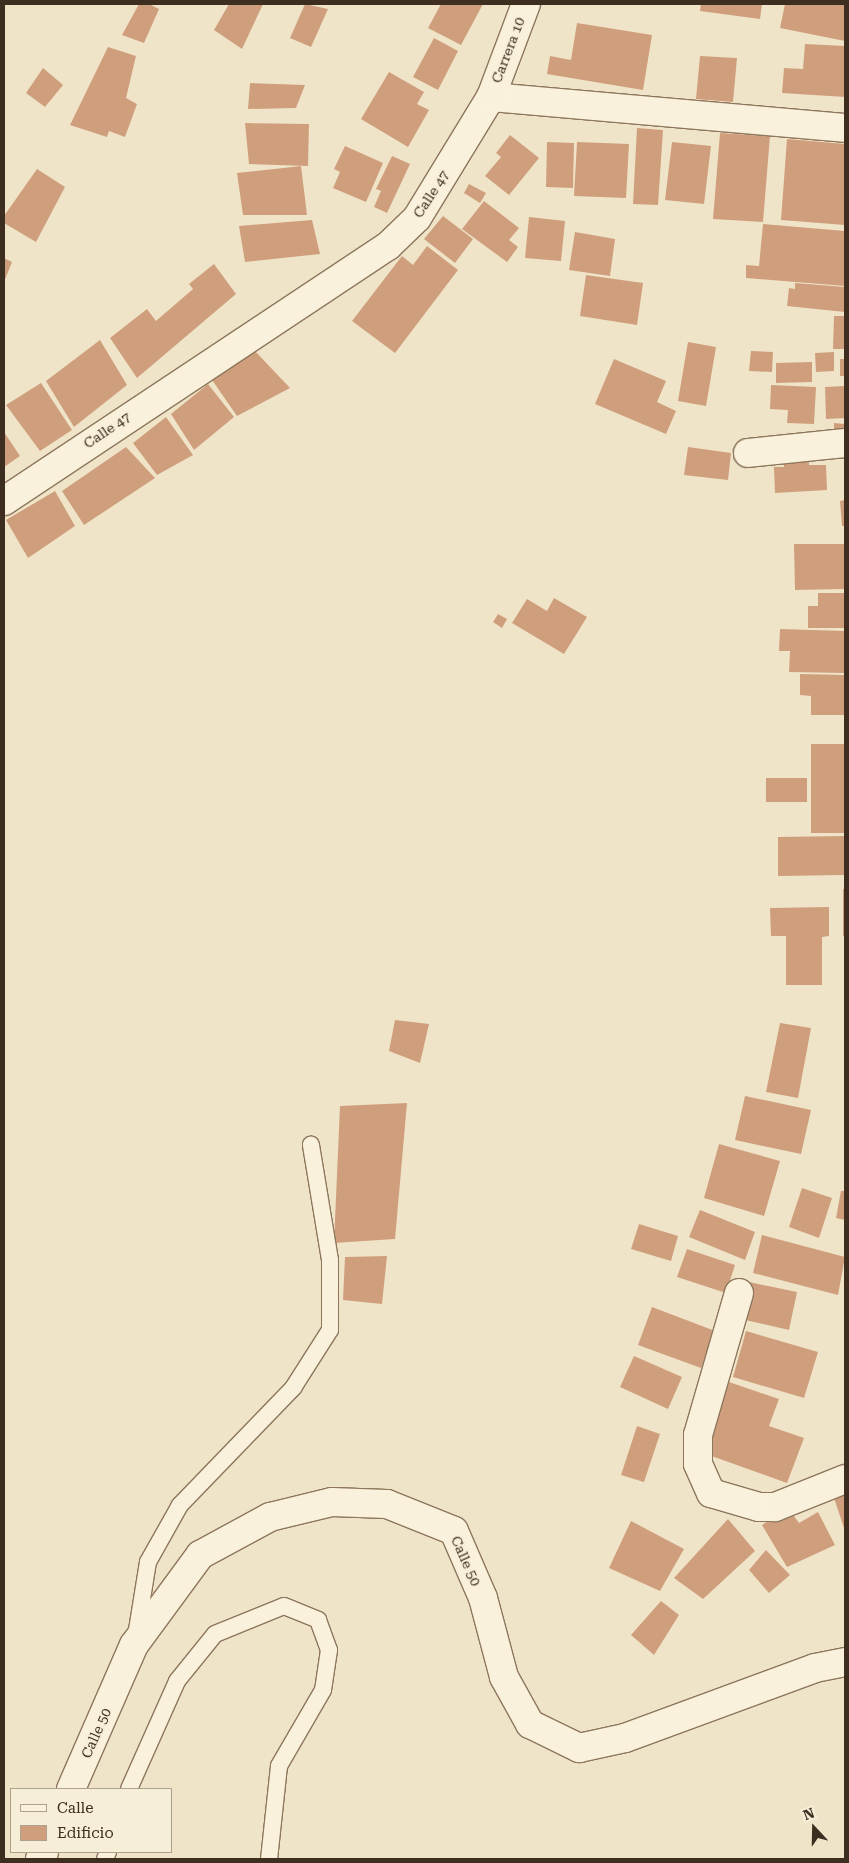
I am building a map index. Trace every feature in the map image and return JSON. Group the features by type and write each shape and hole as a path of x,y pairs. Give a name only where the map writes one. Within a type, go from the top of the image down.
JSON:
{"street":[{"name":"Carrera 10","path":"490,97 526,4"},
{"path":"490,97 845,128"},
{"name":"Calle 47","path":"4,501 388,246 418,218 490,97"},
{"path":"748,453 845,443"},
{"path":"739,1293 698,1434 698,1464 708,1488 711,1493 743,1503 775,1507 845,1479"},
{"name":"Calle 50","path":"71,1788 134,1646 200,1555 270,1517 332,1502 387,1504 454,1531 483,1598 504,1678 530,1724 579,1748 625,1738 815,1668 845,1662"}],"lane":[{"path":"134,1646 148,1562 180,1505 293,1388 330,1330 330,1260 310,1145"},
{"path":"129,1788 177,1681 215,1634 284,1606 318,1620 329,1650 323,1690 279,1766 269,1859"}],"building":[{"path":"139,4 149,4 159,9 144,43 122,35"},
{"path":"229,4 263,4 242,49 214,30"},
{"path":"305,4 328,9 311,47 290,38"},
{"path":"441,4 483,4 461,45 428,28"},
{"path":"701,4 762,4 760,19 700,11"},
{"path":"785,4 845,4 845,41 780,28"},
{"path":"577,23 652,35 643,90 547,74 550,56 571,60"},
{"path":"434,38 458,51 438,90 413,77"},
{"path":"805,44 845,46 845,97 782,93 784,68 803,69"},
{"path":"108,47 136,56 126,98 137,104 125,137 109,131 107,137 70,125"},
{"path":"700,56 737,58 733,102 696,99"},
{"path":"43,68 63,85 45,107 26,93"},
{"path":"389,72 424,92 417,104 429,110 408,147 361,119"},
{"path":"250,83 305,85 296,108 248,109"},
{"path":"245,123 309,124 308,166 249,164"},
{"path":"637,128 663,130 658,205 633,204"},
{"path":"720,133 770,136 763,222 713,219"},
{"path":"510,135 539,158 509,195 485,176 501,157 496,153"},
{"path":"787,139 845,144 845,225 781,220"},
{"path":"547,142 574,143 573,188 546,187"},
{"path":"577,142 629,144 626,198 574,196"},
{"path":"672,142 711,146 704,204 665,200"},
{"path":"345,146 383,163 366,202 333,188 340,172 334,169"},
{"path":"392,156 410,164 387,213 374,207 381,191 376,189"},
{"path":"301,166 307,215 243,215 237,173"},
{"path":"37,169 65,187 36,242 4,223 4,216"},
{"path":"469,184 486,193 480,203 464,193"},
{"path":"484,201 519,228 509,240 518,247 507,262 462,229"},
{"path":"443,216 473,239 455,263 424,239"},
{"path":"529,217 565,221 561,261 525,258"},
{"path":"312,220 320,254 245,262 239,226"},
{"path":"763,224 845,231 845,286 746,278 746,265 759,266"},
{"path":"575,232 615,239 610,276 569,270"},
{"path":"427,246 458,270 395,353 352,321 402,256 413,265"},
{"path":"4,258 12,262 4,282"},
{"path":"214,264 236,294 137,378 110,338 147,309 156,321 193,289 189,284"},
{"path":"586,275 643,283 637,325 580,316"},
{"path":"795,283 845,287 845,312 787,306 789,288 795,289"},
{"path":"834,316 845,316 845,349 833,349"},
{"path":"100,340 127,385 74,427 46,381"},
{"path":"688,342 716,347 706,406 678,401"},
{"path":"254,350 290,388 237,416 212,380"},
{"path":"751,351 773,352 772,372 749,371"},
{"path":"834,352 834,371 816,372 815,353"},
{"path":"614,359 666,381 657,402 676,411 666,434 595,404"},
{"path":"840,359 845,359 845,376 840,376"},
{"path":"812,362 812,382 776,383 776,363"},
{"path":"41,383 72,430 40,451 6,405"},
{"path":"208,384 234,417 194,450 171,414"},
{"path":"771,385 816,387 814,424 787,423 788,410 770,409"},
{"path":"845,386 845,418 826,419 825,387"},
{"path":"166,417 193,455 157,475 133,443"},
{"path":"834,423 845,424 845,435 834,434"},
{"path":"4,432 20,456 4,467"},
{"path":"126,447 155,478 84,525 62,491"},
{"path":"688,447 731,453 728,480 684,475"},
{"path":"809,452 809,465 826,465 827,490 775,493 774,467 784,467 784,453"},
{"path":"55,491 75,526 28,558 6,520"},
{"path":"845,500 845,526 842,526 840,501"},
{"path":"794,544 845,544 845,589 795,590"},
{"path":"818,593 845,593 845,628 808,628 808,606 818,606"},
{"path":"554,598 587,617 564,654 512,623 527,599 547,611"},
{"path":"498,614 507,619 502,628 493,622"},
{"path":"780,629 845,631 845,673 789,672 790,651 779,651"},
{"path":"800,674 845,675 845,715 811,715 811,696 800,695"},
{"path":"811,744 845,744 845,833 811,833"},
{"path":"766,778 807,778 807,802 766,802"},
{"path":"844,836 844,875 778,876 778,837"},
{"path":"843,889 845,889 845,936 843,936"},
{"path":"829,907 829,936 822,937 822,985 786,985 786,936 771,936 770,908"},
{"path":"395,1020 429,1024 420,1063 389,1051"},
{"path":"780,1023 811,1028 798,1098 766,1092"},
{"path":"745,1096 811,1110 801,1154 735,1140"},
{"path":"407,1103 395,1239 334,1243 340,1106"},
{"path":"719,1144 780,1161 764,1216 704,1198"},
{"path":"802,1188 832,1198 819,1238 789,1227"},
{"path":"841,1191 845,1191 845,1220 836,1218"},
{"path":"700,1210 755,1232 745,1260 689,1237"},
{"path":"639,1224 678,1236 671,1261 631,1249"},
{"path":"762,1235 845,1257 838,1295 753,1273"},
{"path":"687,1249 735,1265 726,1293 677,1277"},
{"path":"387,1256 382,1304 343,1300 345,1257"},
{"path":"749,1282 797,1292 789,1330 741,1319"},
{"path":"652,1307 715,1331 701,1368 638,1345"},
{"path":"746,1331 818,1352 804,1398 733,1377"},
{"path":"634,1356 682,1377 668,1409 620,1387"},
{"path":"729,1382 779,1399 769,1426 804,1438 787,1483 703,1453"},
{"path":"637,1426 660,1434 644,1482 621,1475"},
{"path":"845,1484 845,1531 831,1489"},
{"path":"788,1508 799,1523 818,1512 835,1545 787,1567 762,1525"},
{"path":"728,1519 755,1551 703,1599 674,1578"},
{"path":"631,1521 684,1549 660,1591 609,1568"},
{"path":"766,1550 790,1575 769,1593 749,1570"},
{"path":"661,1601 679,1615 654,1655 631,1635"}]}
